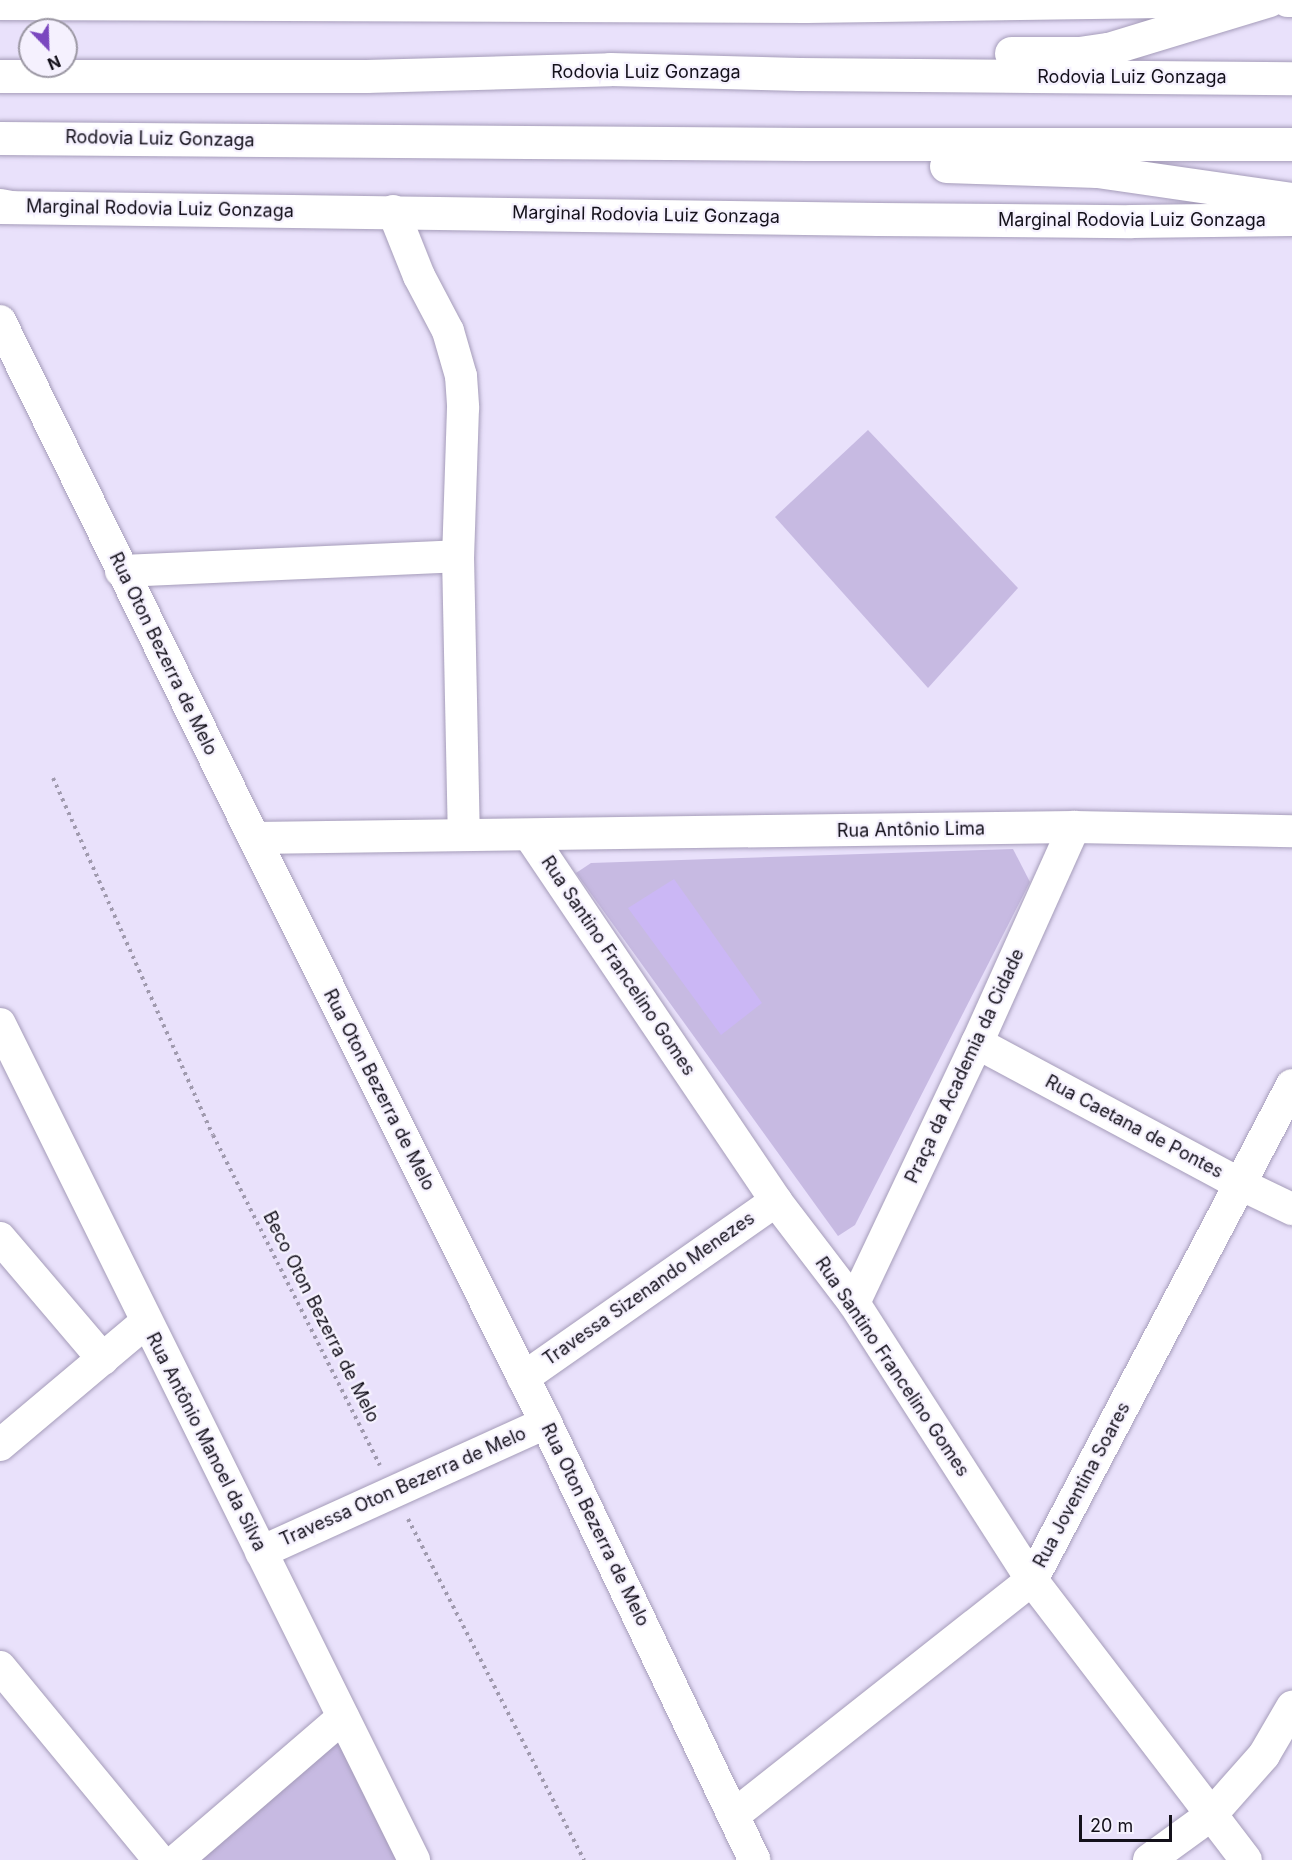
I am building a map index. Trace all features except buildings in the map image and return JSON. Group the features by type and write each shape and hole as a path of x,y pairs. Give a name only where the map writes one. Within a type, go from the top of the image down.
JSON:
{"main road":[{"path":"0,3 806,6 1253,0"},
{"path":"610,69 685,54 705,53 1079,53 1144,39 1269,0"},
{"path":"1287,0 1292,0"},
{"name":"Rodovia Luiz Gonzaga","path":"0,76 366,76 610,69 799,74 1292,78"},
{"name":"Rodovia Luiz Gonzaga","path":"0,138 808,144 1292,144"},
{"path":"808,144 897,163 1097,171 1292,199"},
{"name":"Marginal Rodovia Luiz Gonzaga","path":"4,207 890,219 1131,221 1292,219"}],"street":[{"path":"393,211 419,276 448,331 461,376 463,408 458,556 464,834"},
{"name":"Rua Oton Bezerra de Melo","path":"0,321 121,571 546,1422 754,1860"},
{"path":"121,571 458,556"},
{"name":"Rua Antônio Lima","path":"254,838 1074,827 1292,831"},
{"name":"Praça da Academia da Cidade","path":"854,1303 977,1043 1074,827"},
{"name":"Rua Santino Francelino Gomes","path":"530,836 776,1201 854,1303 1032,1580 1246,1860"},
{"name":"Rua Antônio Manoel da Silva","path":"0,1024 414,1860"},
{"name":"Rua Caetana de Pontes","path":"977,1043 1240,1184 1292,1209"},
{"name":"Rua Joventina Soares","path":"734,1815 1032,1580 1292,1084"},
{"name":"Travessa Sizenando Menezes","path":"523,1378 776,1201"},
{"path":"0,1238 103,1359"},
{"path":"0,1445 146,1322"},
{"name":"Travessa Oton Bezerra de Melo","path":"261,1552 546,1422"},
{"path":"0,1667 159,1860"},
{"path":"1149,1860 1211,1815 1264,1755 1292,1707"},
{"path":"177,1860 343,1717"}],"path":[{"name":"Beco Oton Bezerra de Melo","path":"53,778 213,1135 393,1491 584,1860"}],"shaded area":[{"path":"868,430 1018,588 928,688 775,517"},
{"path":"1013,849 1030,882 855,1225 838,1236 576,873 591,863"},
{"path":"343,1717 414,1860 177,1860"}]}
